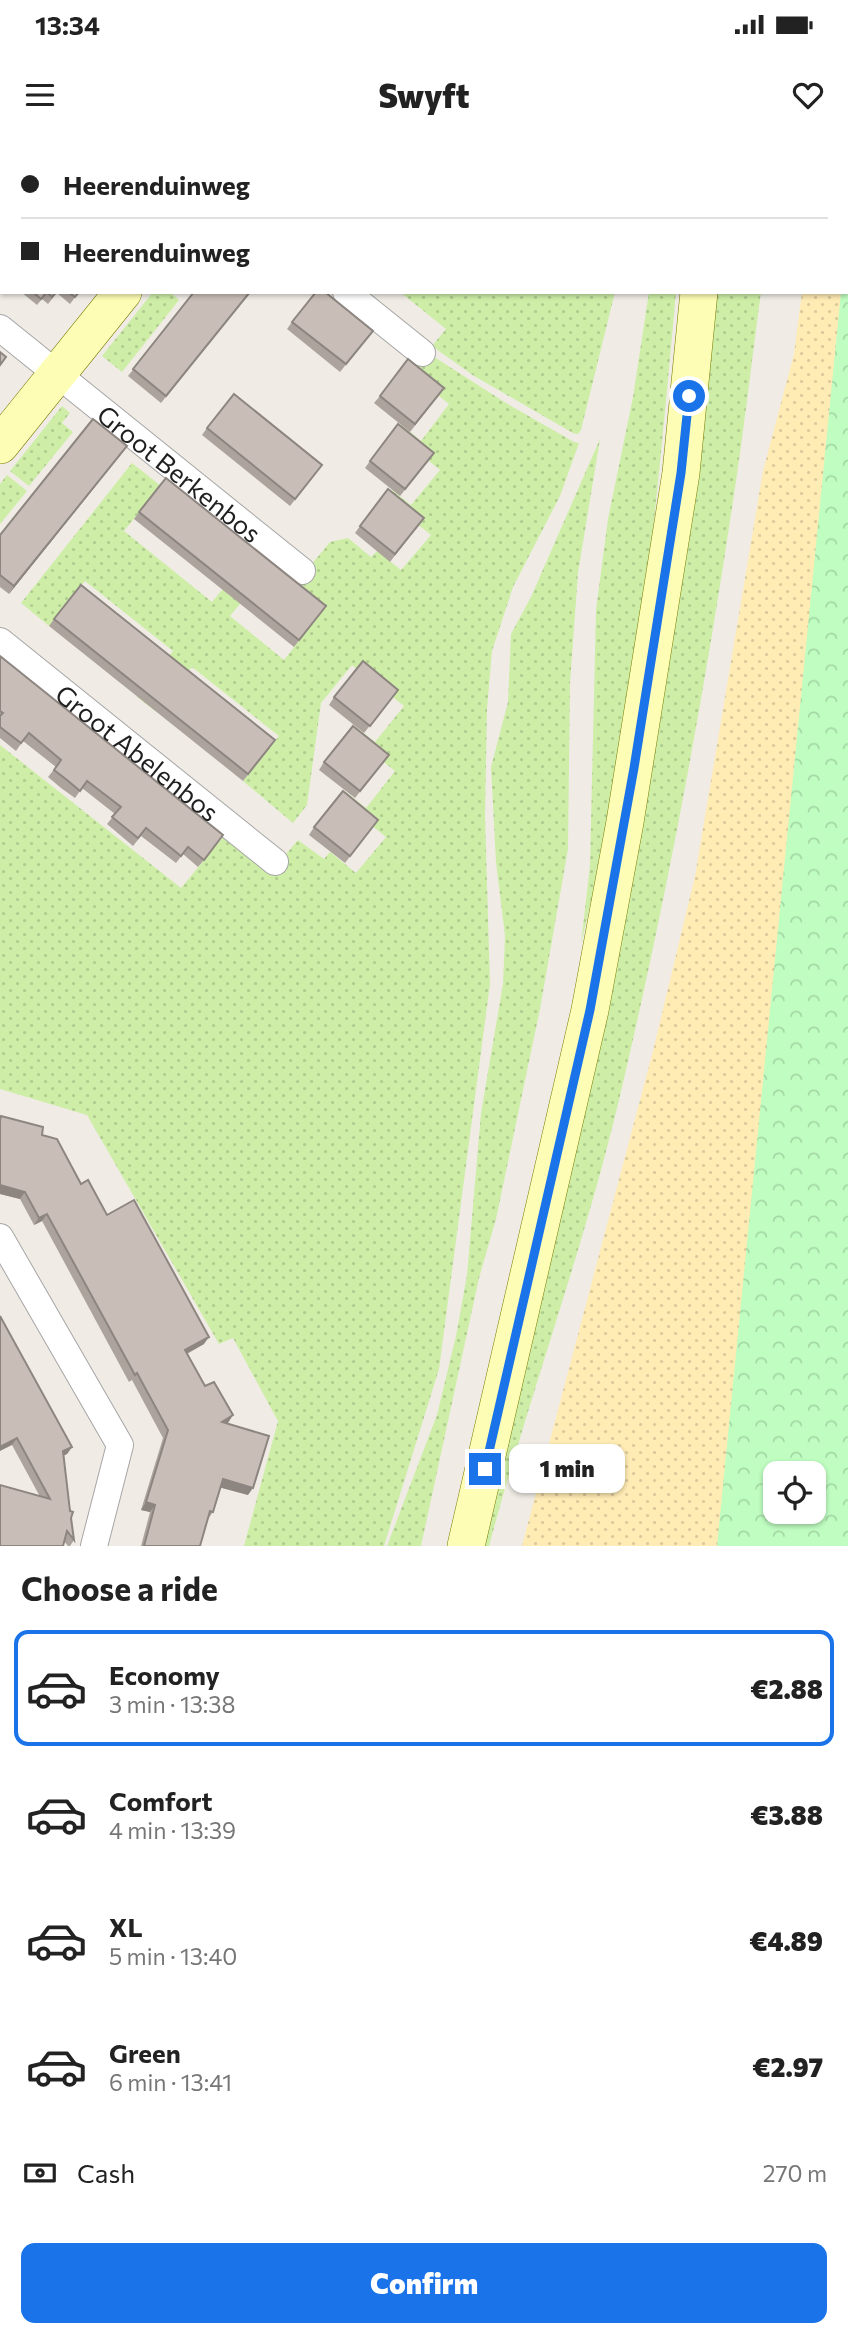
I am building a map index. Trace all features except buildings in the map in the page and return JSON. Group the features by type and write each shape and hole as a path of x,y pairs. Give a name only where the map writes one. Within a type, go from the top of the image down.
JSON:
{"street":[{"path":"0,445 121,294"},
{"path":"348,294 422,353"},
{"path":"467,1546 590,1010 623,835 681,473 699,294"},
{"name":"Groot Berkenbos","path":"0,328 302,571"},
{"name":"Groot Abelenbos","path":"0,641 275,862"},
{"path":"0,1237 120,1445 94,1546"}],"green space":[{"path":"151,294 172,294 179,300 122,372 102,356"},
{"path":"402,294 615,294 578,434 474,376 432,346 446,329"},
{"path":"649,294 676,294 657,489 633,685 604,847 581,944 590,865 596,610 608,519 633,397"},
{"path":"713,294 761,294 729,528 702,692 638,1019 605,1156 489,1546 478,1546"},
{"path":"841,294 848,294 848,1546 717,1546"},
{"path":"428,353 506,403 579,443 560,496 513,587 492,651 487,709 485,816 490,984 439,1369 384,1546 244,1546 278,1421 233,1338 219,1344 87,1115 0,1089 0,745 181,888 224,836 269,874 298,840 324,859 330,852 356,873 386,837 340,800 346,792 366,808 395,771 350,735 356,727 375,742 404,706 352,665 321,703 307,805 293,823 243,781 279,736 192,667 155,711 137,697 173,651 85,581 49,626 21,603 132,463 161,486 124,531 212,602 250,556 267,571 230,616 284,660 326,606 297,582 330,542 348,538 371,557 377,551 401,570 431,535 385,498 392,490 411,505 440,470 395,433 402,425 421,441 449,404 411,373"},
{"path":"62,406 70,413 62,423 73,432 29,486 10,471"},
{"path":"600,439 578,573 570,683 568,849 540,1009 496,1219 479,1278 421,1546 387,1546 437,1415 467,1275 481,1113 503,984 505,936 496,862 491,767 508,702 511,634 531,597"},
{"path":"7,475 27,491 0,524 0,484"}],"sand":[{"path":"802,294 848,294 848,1546 522,1546 653,1051 695,876 763,471 794,354"}],"route":[{"path":"485,1469 590,1010 634,768 681,473 689,396"}]}
